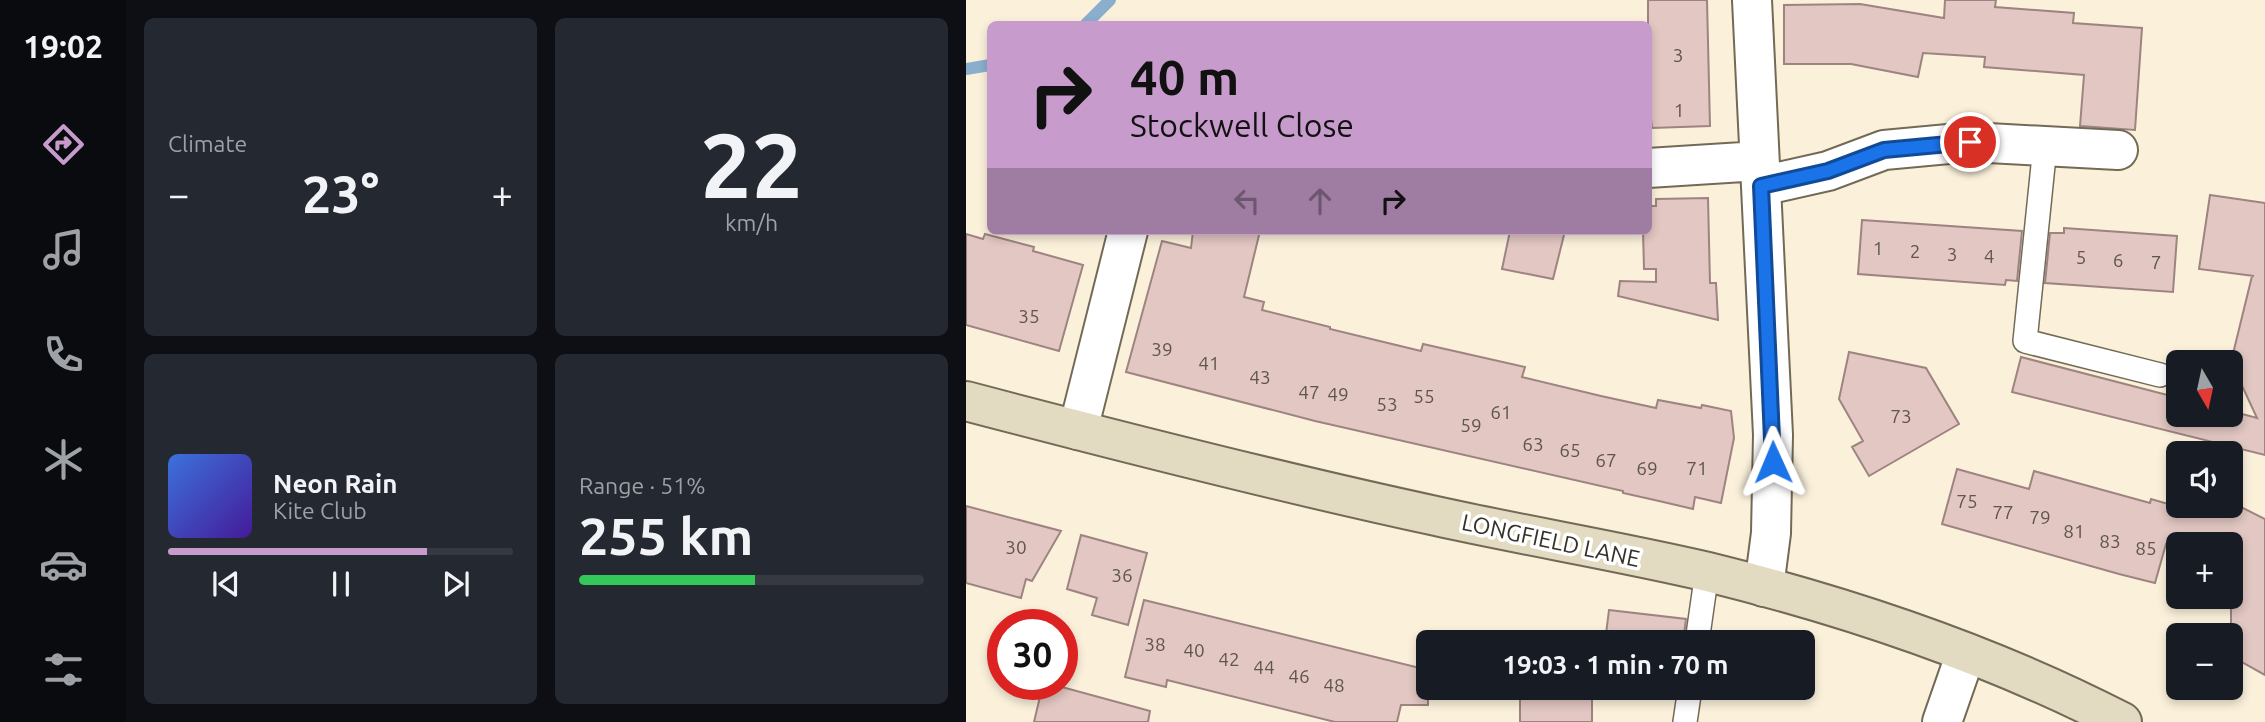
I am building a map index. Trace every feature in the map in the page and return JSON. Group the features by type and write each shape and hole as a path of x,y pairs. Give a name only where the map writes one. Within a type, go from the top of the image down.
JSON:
{"street":[{"path":"1752,0 1773,435 1774,489 1764,587"},
{"path":"1652,168 1760,174 1828,171 1884,150 1970,142 2118,150"},
{"path":"1078,430 1127,235"},
{"name":"LONGFIELD LANE","path":"966,401 1434,516 1707,572 1764,587 1866,617 1966,653 2122,722"},
{"path":"1942,722 1966,653"}],"lane":[{"path":"2045,146 2025,341 2160,375"},
{"path":"1699,630 1707,572"},
{"path":"1685,722 1688,700"}],"building":[{"path":"1648,0 1707,0 1710,126 1652,128 1652,21 1648,21"},
{"path":"1945,0 1996,0 1995,7 2074,13 2073,23 2142,28 2135,130 2080,126 2084,75 1984,67 1985,57 1923,53 1918,77 1851,64 1784,64 1784,5 1860,4 1944,18"},
{"path":"2210,195 2265,203 2265,455 2243,450 2243,441 2209,441 2012,392 2021,357 2166,395 2166,427 2244,427 2244,414 2257,418 2244,390 2244,350 2234,350 2254,276 2199,269"},
{"path":"1708,198 1710,283 1716,283 1718,320 1618,296 1620,281 1656,282 1656,269 1644,269 1643,235 1652,235 1652,206 1656,206 1656,199"},
{"path":"1862,220 2022,231 2017,281 2006,280 2005,285 1858,274"},
{"path":"2064,228 2177,236 2173,292 2045,283 2050,233 2064,233"},
{"path":"966,234 983,239 985,234 1034,247 1033,251 1083,265 1059,351 966,325"},
{"path":"1193,235 1259,235 1244,297 1264,302 1262,310 1421,351 1423,344 1525,367 1522,377 1656,408 1658,400 1731,411 1734,438 1721,503 1695,497 1693,509 1315,421 1126,372 1162,241 1191,248"},
{"path":"1509,235 1564,235 1553,279 1502,269"},
{"path":"1849,352 1926,368 1959,424 1869,476 1852,447 1863,441 1839,399"},
{"path":"1957,469 2029,489 2034,471 2150,503 2151,499 2166,503 2166,518 2243,518 2243,508 2265,519 2265,675 2243,663 2243,623 2231,623 2231,609 2243,609 2243,532 2166,532 2166,544 2155,583 1942,524"},
{"path":"966,506 1061,531 1032,581 1026,579 1021,598 966,583"},
{"path":"1081,535 1147,553 1128,625 1092,615 1097,598 1067,589"},
{"path":"1144,600 1416,667 1416,700 1428,700 1428,705 1401,705 1397,722 1335,722 1167,680 1166,687 1125,677"},
{"path":"1609,610 1686,619 1685,630 1606,630"},
{"path":"1078,691 1150,711 1148,722 1034,722 1039,700 1078,700"},
{"path":"1520,700 1592,700 1592,722 1520,722"}],"waterway":[{"path":"1089,21 1110,0"},
{"path":"966,69 987,66"}],"route":[{"path":"1773,462 1761,186 1828,171 1884,150 1970,142"}]}
